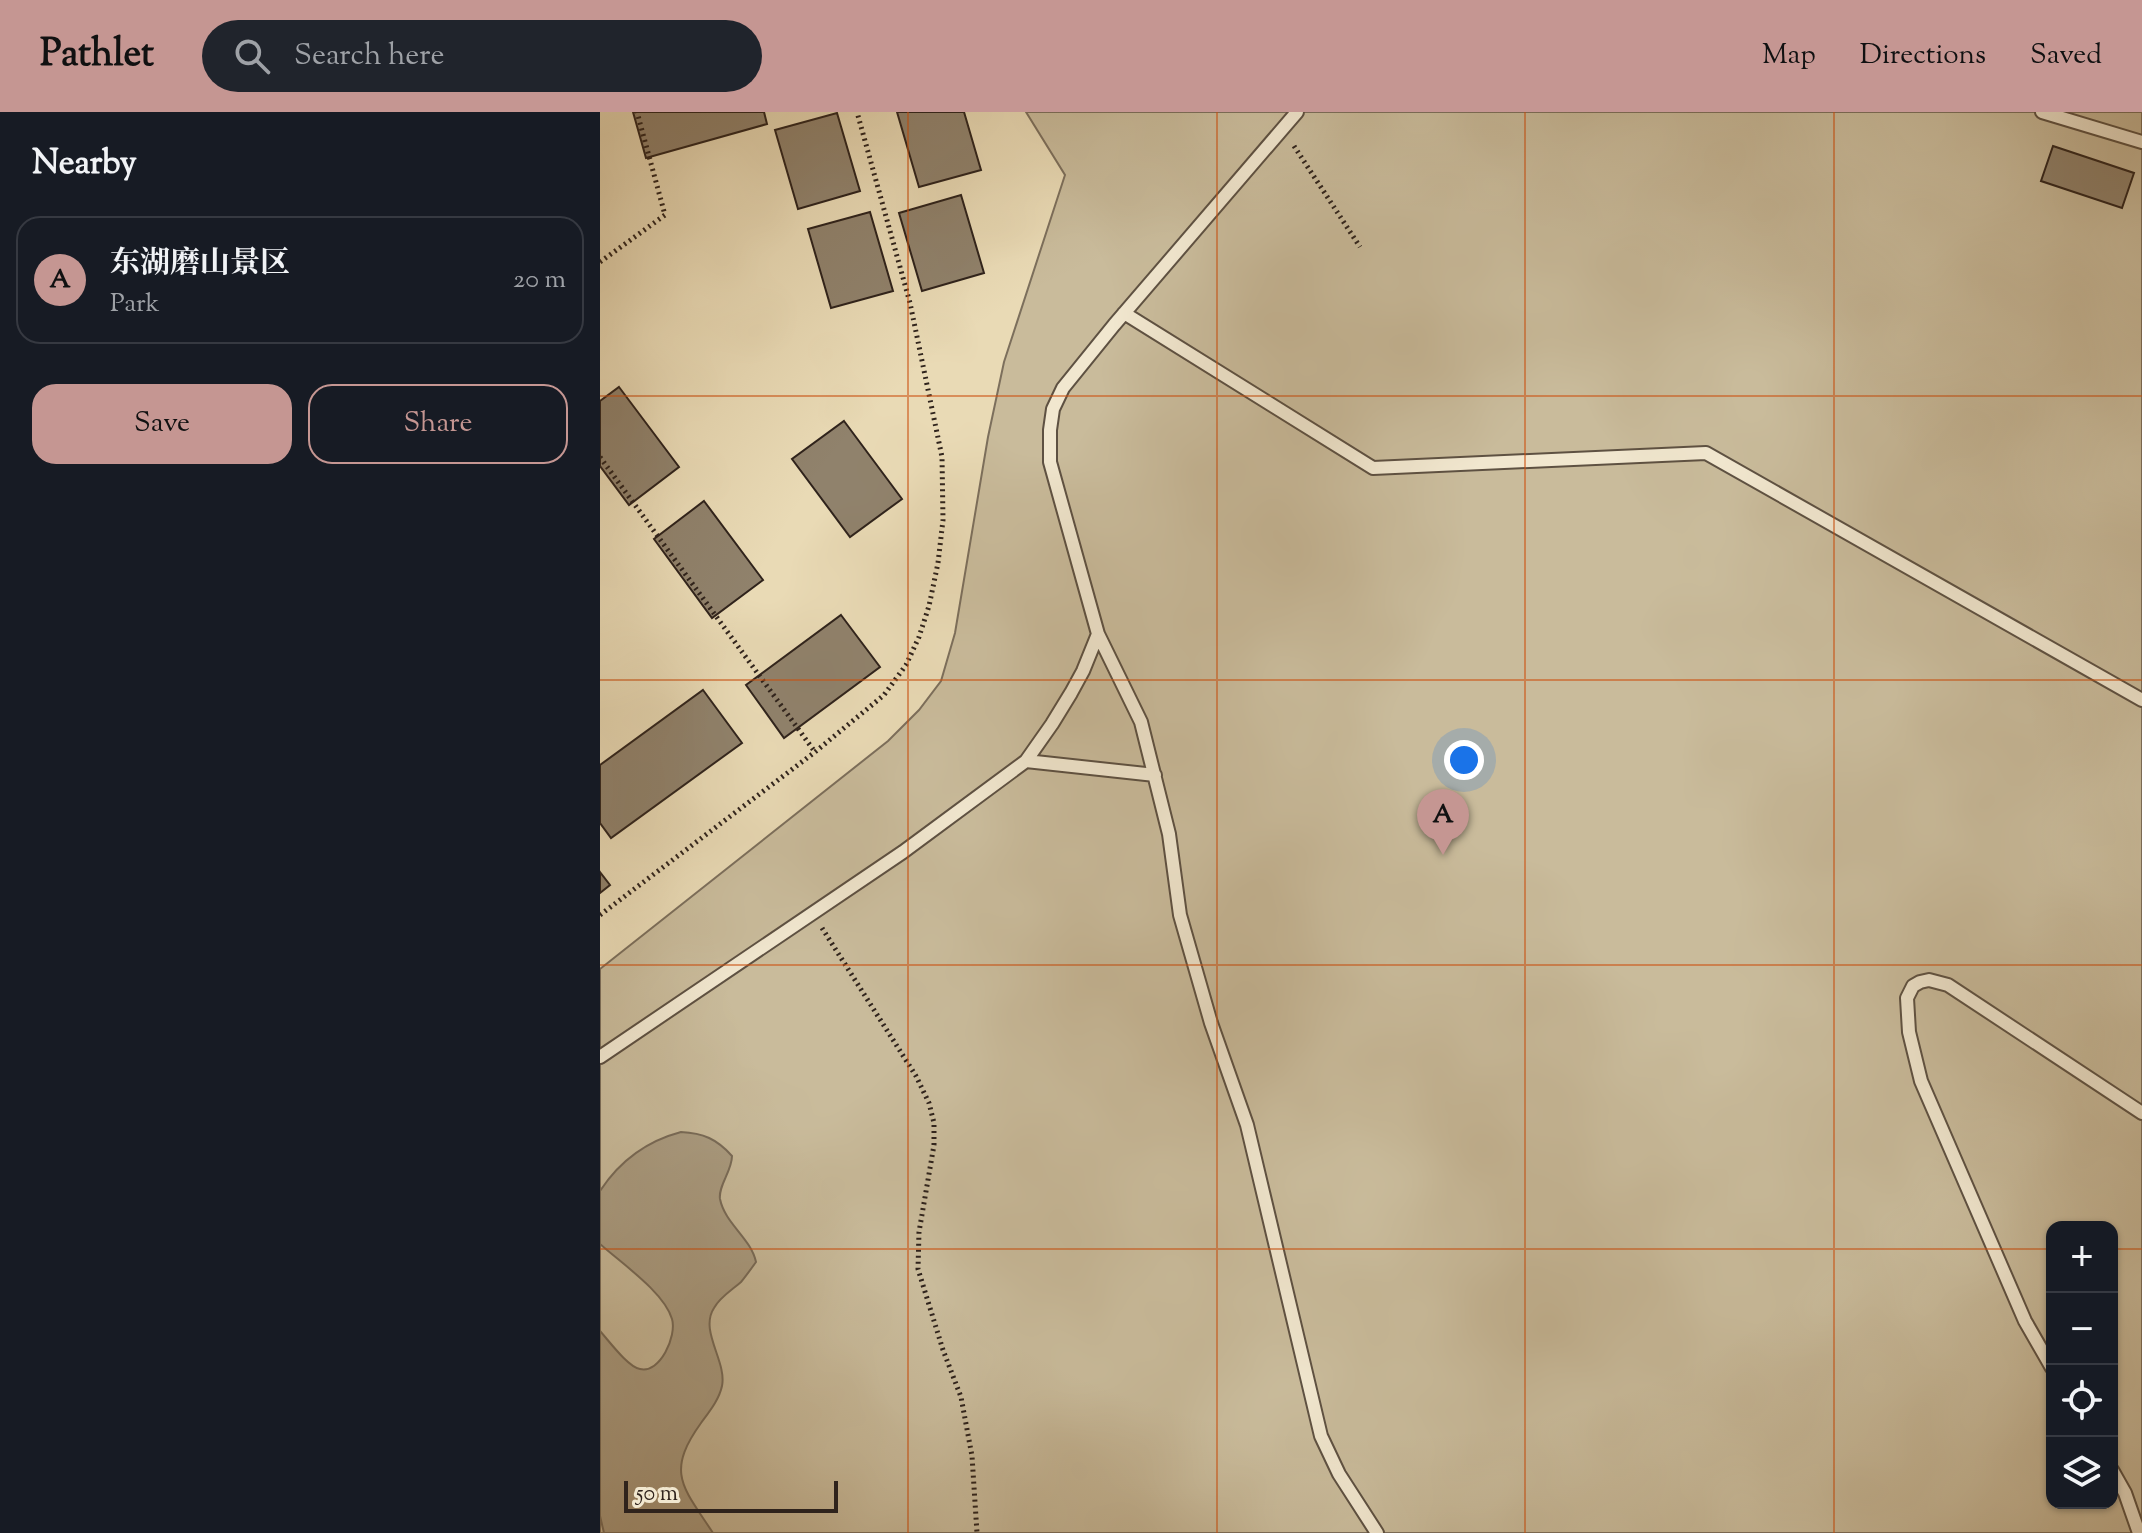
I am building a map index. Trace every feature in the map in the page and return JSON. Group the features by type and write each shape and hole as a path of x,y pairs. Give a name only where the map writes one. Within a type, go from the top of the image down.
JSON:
{"lane":[{"path":"1297,112 1063,388 1053,409 1050,462 1098,634 1141,722 1169,834 1180,915 1211,1023 1247,1125 1321,1436 1339,1474 1377,1533"},
{"path":"2042,112 2142,142"},
{"path":"1124,313 1373,468 1706,453 2142,700"},
{"path":"600,1057 903,852 1026,761 1083,671 1098,634"},
{"path":"1026,761 1155,775"},
{"path":"2050,1365 2025,1321 1921,1081 1906,1005 1913,986 1929,980 1948,985 2142,1113"},
{"path":"2118,1481 2139,1533"}],"path":[{"path":"600,262 665,215 637,112"},
{"path":"600,915 815,752 884,695 906,665 929,606 943,520 942,457 910,303 857,112"},
{"path":"1282,128 1360,247"},
{"path":"600,457 815,752"},
{"path":"813,913 916,1076 929,1103 934,1123 934,1145 919,1232 918,1269 961,1397 972,1456 977,1533"}],"shaded area":[{"path":"1026,112 2142,112 2142,1533 600,1533 600,969 888,741 919,710 941,681 955,633 988,437 1004,362 1065,175"},
{"path":"681,1132 709,1138 732,1156 720,1199 756,1262 741,1282 719,1300 710,1317 711,1336 721,1366 722,1386 683,1455 682,1480 713,1533 604,1533 600,1516 600,1331 630,1364 647,1369 654,1366 665,1352 673,1326 660,1299 641,1278 600,1244 600,1191 635,1154"}],"building":[{"path":"633,112 764,112 767,124 646,158"},
{"path":"897,112 964,112 981,170 919,187"},
{"path":"837,113 860,191 798,209 775,130"},
{"path":"2053,146 2134,173 2122,208 2041,181"},
{"path":"961,195 984,273 922,291 899,213"},
{"path":"870,212 893,291 831,308 808,229"},
{"path":"619,387 679,467 629,505 600,466 600,401"},
{"path":"844,421 902,499 850,537 792,459"},
{"path":"704,501 763,580 712,618 654,539"},
{"path":"841,615 880,667 784,738 746,685"},
{"path":"703,690 742,743 611,838 600,823 600,765"},
{"path":"600,872 610,885 600,893"}],"place":[{"name":"东湖磨山景区","path":"1443,855"}]}
